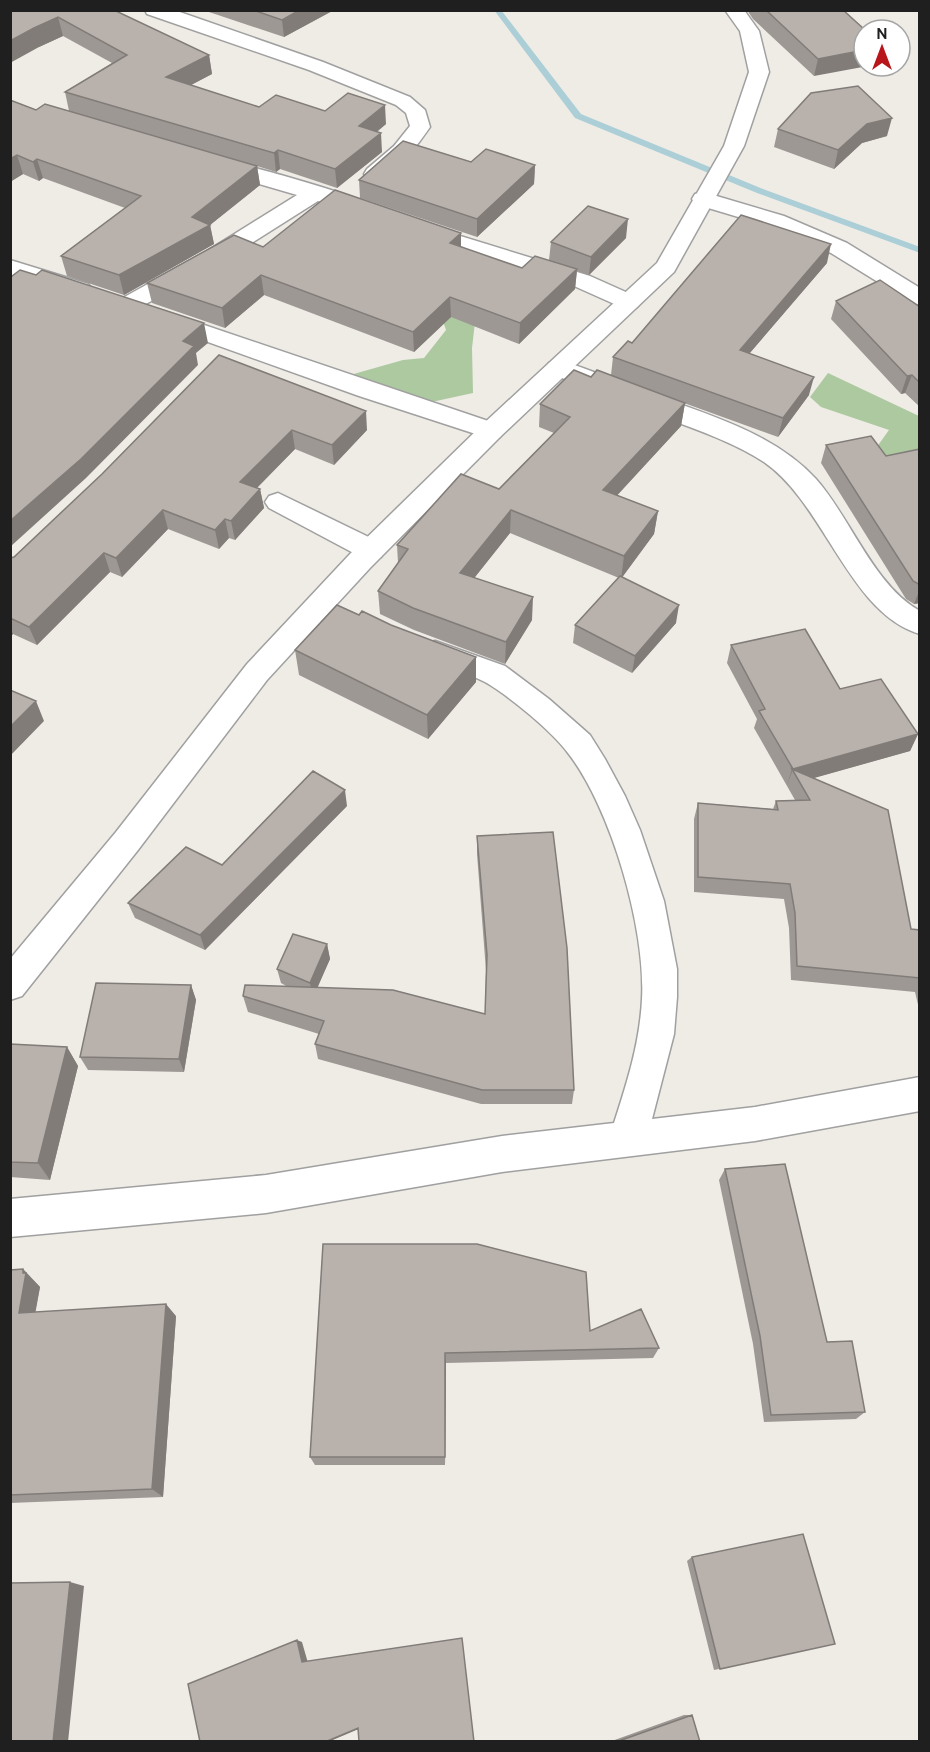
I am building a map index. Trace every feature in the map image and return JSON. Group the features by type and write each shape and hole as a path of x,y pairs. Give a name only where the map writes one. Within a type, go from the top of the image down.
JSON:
{"street":[{"path":"154,10 316,66 403,101 415,110 421,122 420,127 401,150 353,191 313,194 260,175 201,160"},
{"path":"10,985 127,841 257,672 371,550 491,431 666,267 734,146 759,72 749,31 734,10"},
{"path":"353,191 404,225 582,281 629,302"},
{"path":"127,305 212,258 313,194"},
{"path":"703,199 776,221 839,248 920,298"},
{"path":"16,272 127,305 228,350 491,431"},
{"path":"558,368 718,428 773,456 807,486 870,580 900,613 920,624"},
{"path":"278,502 371,550"},
{"path":"320,606 351,617"},
{"path":"403,640 496,675 504,681 579,743 613,803 644,889 654,929 660,996 652,1064 627,1139"},
{"path":"10,1218 266,1194 502,1154 754,1124 920,1094"}],"green space":[{"path":"477,305 472,348 473,393 427,403 343,377 403,360 424,358 446,330 443,321 445,314"},
{"path":"828,373 919,416 919,475 851,483 889,430 821,407 810,397"}],"building":[{"path":"10,10 114,10 209,55 166,77 259,107 276,95 325,111 348,93 385,105 359,126 381,133 335,169 278,150 274,153 65,92 127,55 58,17 10,41"},
{"path":"253,10 300,10 282,20"},
{"path":"766,10 843,10 852,18 852,52 818,59"},
{"path":"858,86 892,118 867,124 838,150 778,129 811,93"},
{"path":"10,100 36,110 45,104 257,166 192,217 210,225 119,275 61,256 141,196 37,159 33,162 17,155 10,159"},
{"path":"403,141 471,162 486,149 535,165 477,219 359,180"},
{"path":"335,190 461,233 450,243 522,268 535,256 577,269 520,323 450,297 413,332 261,275 222,308 147,283 234,235 263,247"},
{"path":"588,206 628,219 591,257 551,242"},
{"path":"741,215 831,244 740,350 814,377 783,418 613,357 628,341 632,343"},
{"path":"20,270 36,275 42,270 204,323 183,341 194,346 81,459 10,521 10,275"},
{"path":"880,280 920,307 920,383 912,375 907,376 836,301"},
{"path":"219,355 366,411 332,445 292,430 240,482 260,489 231,521 225,519 215,530 163,510 116,558 104,553 29,627 10,618 10,558 14,557 102,474"},
{"path":"574,370 591,377 597,370 685,403 603,490 658,511 624,556 511,510 460,573 533,597 506,642 413,608 378,591 408,549 397,545 461,474 499,489 570,417 540,404"},
{"path":"871,436 886,456 920,449 920,585 913,581 826,445"},
{"path":"620,576 679,605 635,656 575,625"},
{"path":"337,605 359,615 362,611 391,625 476,657 427,715 295,650"},
{"path":"805,629 840,689 881,679 918,734 793,769 759,711 765,709 731,645"},
{"path":"10,690 36,701 10,727"},
{"path":"792,769 888,810 911,929 920,930 920,978 797,966 795,913 790,884 698,877 698,803 778,810 776,801 810,800"},
{"path":"313,771 345,790 200,935 128,903 186,847 222,865"},
{"path":"553,832 567,948 574,1090 482,1090 315,1044 324,1021 243,996 245,985 393,990 485,1014 487,955 477,836"},
{"path":"293,934 327,944 310,983 277,969"},
{"path":"96,983 191,985 179,1059 80,1057"},
{"path":"10,1044 67,1047 38,1163 10,1162"},
{"path":"785,1164 827,1342 852,1341 865,1412 771,1415 760,1336 725,1169"},
{"path":"323,1244 477,1244 586,1272 590,1331 641,1309 659,1348 445,1353 445,1457 310,1457"},
{"path":"23,1269 23,1273 26,1273 19,1313 166,1304 152,1489 10,1495 10,1270"},
{"path":"803,1534 835,1644 720,1669 692,1557"},
{"path":"70,1582 53,1742 10,1742 10,1583"},
{"path":"462,1638 474,1742 359,1742 358,1728 325,1742 200,1742 188,1684 297,1640 302,1662"},
{"path":"692,1715 700,1742 616,1742"}],"waterway":[{"path":"497,10 578,116 760,191 920,250"}]}
